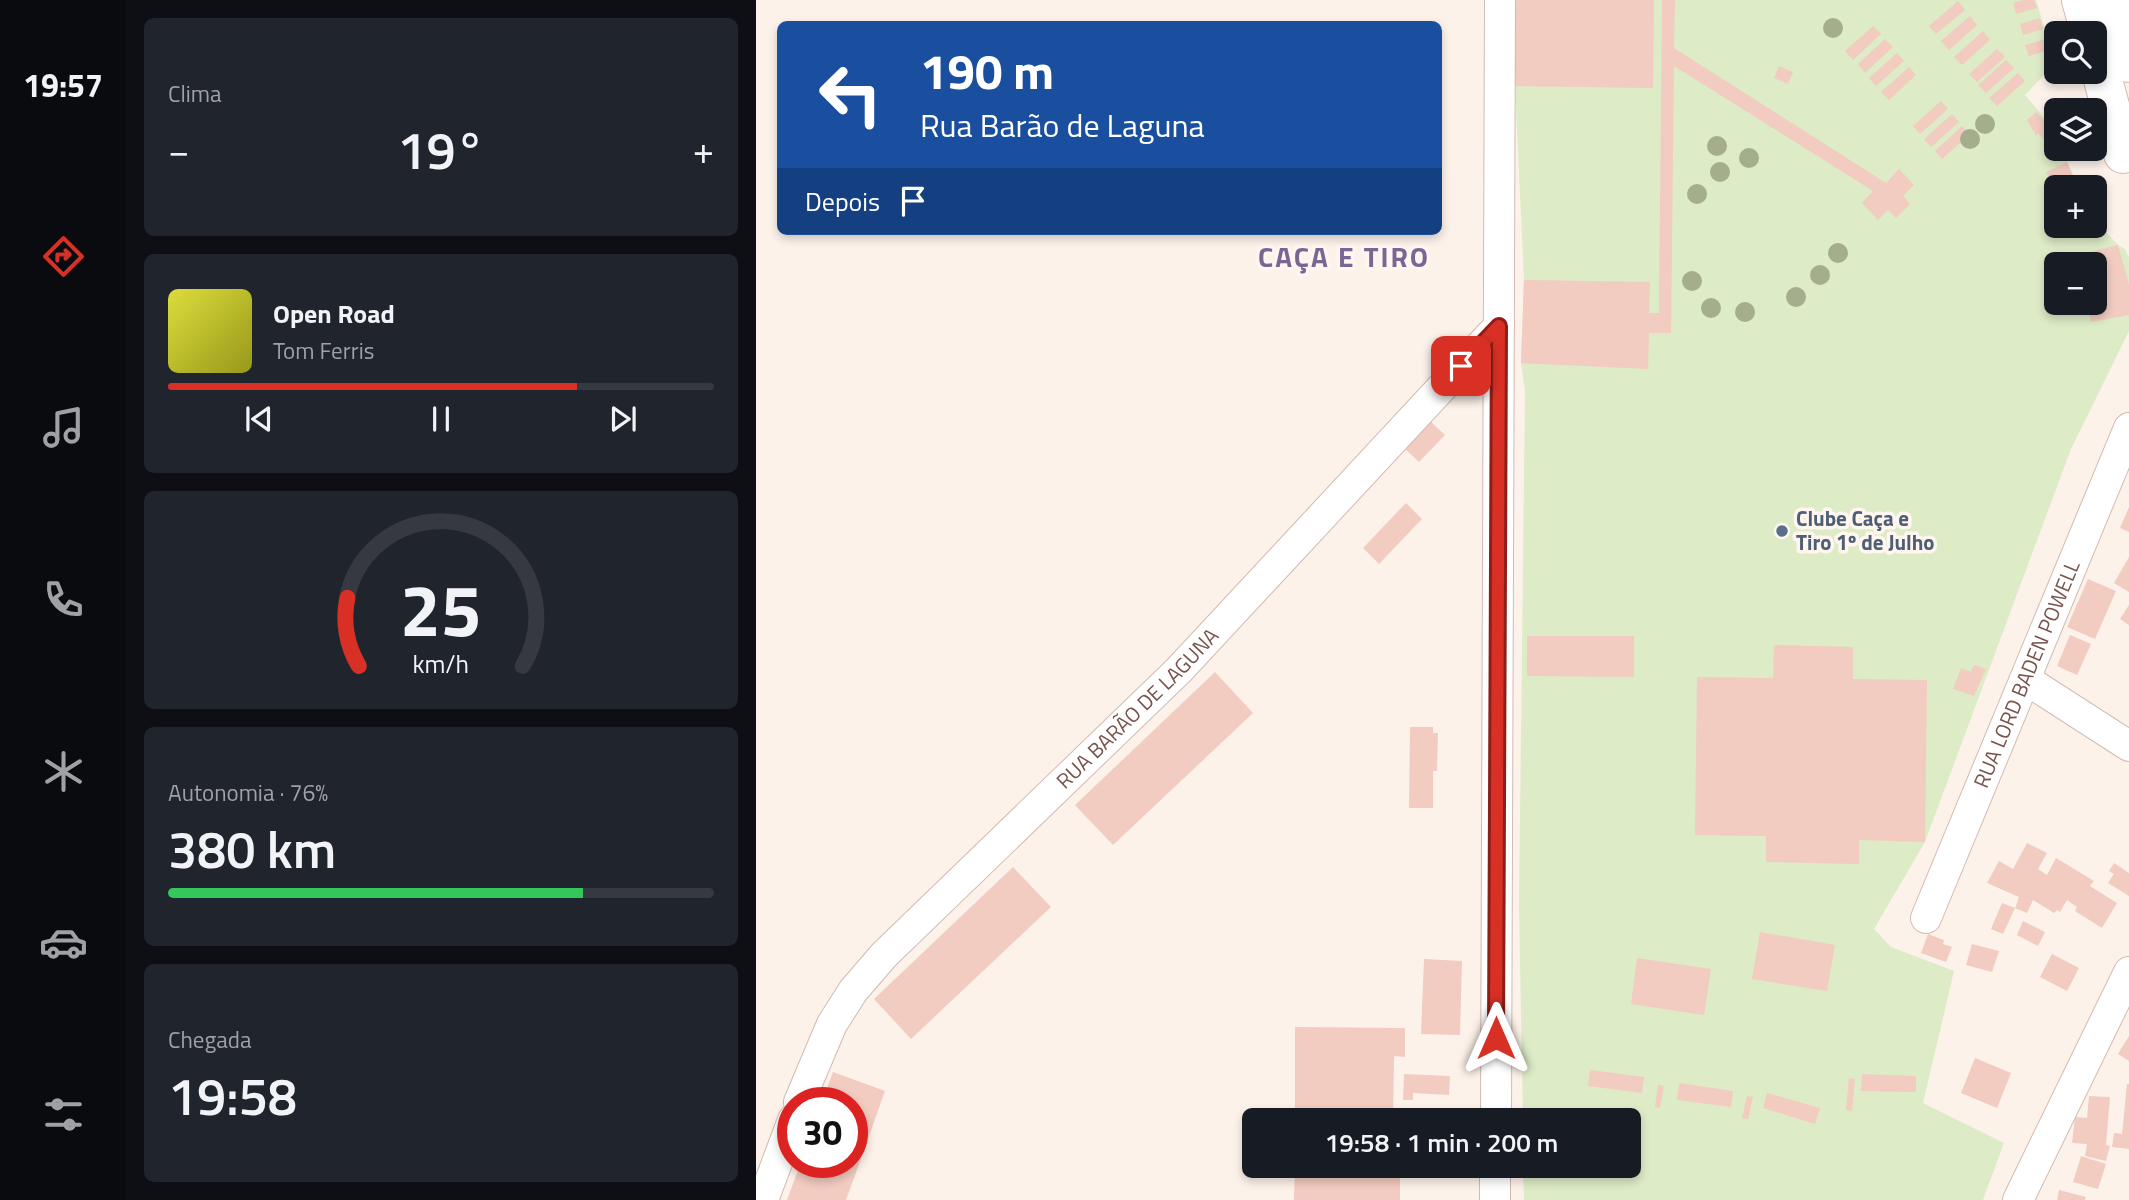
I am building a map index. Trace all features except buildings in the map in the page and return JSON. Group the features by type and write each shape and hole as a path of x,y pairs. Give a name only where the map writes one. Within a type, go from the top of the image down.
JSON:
{"main road":[{"path":"2081,0 2087,21"},
{"path":"2112,0 2129,64"},
{"path":"2105,84 2127,156"}],"street":[{"path":"1496,1108 1500,0"},
{"name":"RUA BARÃO DE LAGUNA","path":"805,1087 832,1024 853,991 884,955 1179,670 1499,326"},
{"name":"RUA LORD BADEN POWELL","path":"1926,918 2129,428"},
{"path":"2025,679 2129,746"},
{"path":"2018,1200 2129,972"},
{"path":"762,1200 777,1161"},
{"path":"1495,1178 1495,1200"}],"green space":[{"name":"Clube Caça e Tiro 1º de Julho","path":"1515,0 2036,0 2044,27 2044,75 2025,95 2044,118 2044,161 2067,161 2073,175 2044,175 2044,238 2107,238 2107,233 2125,249 2129,258 2129,331 2071,449 1925,842 1874,929 1891,947 1954,971 1923,1103 2004,1143 1983,1200 1524,1200 1523,1178 1641,1178 1641,1108 1523,1108 1519,906 1525,391 1521,363 1524,280 1515,86"}],"place":[{"name":"Clube Caça e Tiro 1º de Julho","path":"1782,531"}],"district":[{"name":"CAÇA E TIRO","path":"1344,257"}],"route":[{"path":"1461,366 1499,326 1496,1038"}]}
